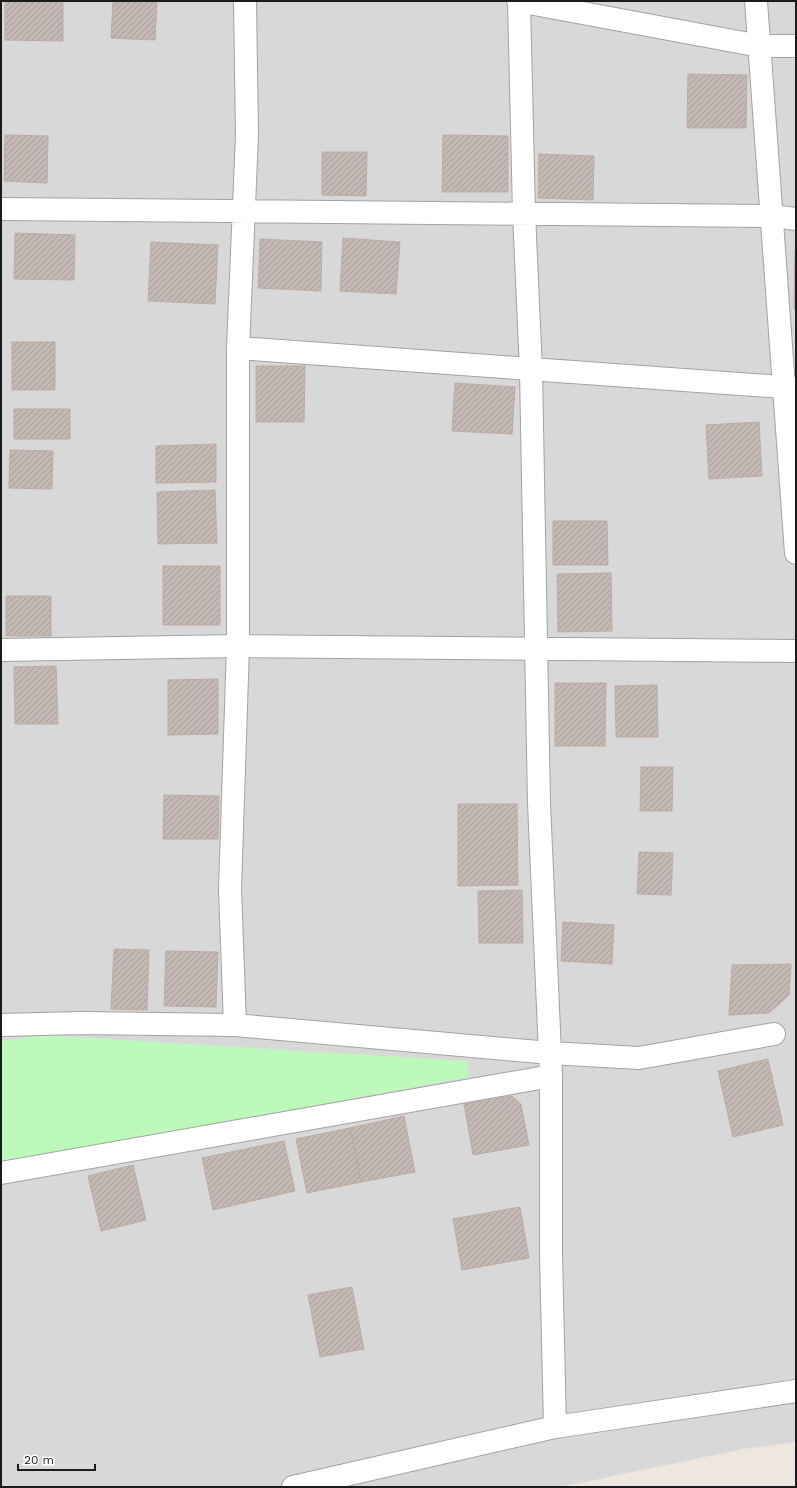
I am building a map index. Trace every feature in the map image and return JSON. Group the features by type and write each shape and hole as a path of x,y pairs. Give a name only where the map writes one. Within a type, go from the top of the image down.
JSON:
{"street":[{"path":"235,1025 230,889 238,646 238,348 247,135 246,1"},
{"path":"555,1427 551,1255 551,1076 539,803 531,370 524,213 518,1 760,46 796,46"},
{"path":"756,1 772,216 791,388 796,553"},
{"path":"1,209 772,216 796,219"},
{"path":"238,348 791,388"},
{"path":"1,650 238,646 796,651"},
{"path":"1,1025 81,1023 235,1025 550,1053 639,1058 774,1034"},
{"path":"1,1173 551,1076"},
{"path":"293,1487 555,1427 796,1391"}],"shaded area":[{"path":"1,1 796,1 796,1442 743,1449 561,1487 1,1487"}],"green space":[{"path":"43,1035 467,1061 469,1077 1,1163 1,1041"}],"building":[{"path":"5,1 63,1 63,41 5,40"},
{"path":"113,1 157,1 155,40 111,38"},
{"path":"688,74 747,75 746,128 687,128"},
{"path":"5,135 48,136 47,183 4,181"},
{"path":"443,135 508,136 508,192 442,192"},
{"path":"322,152 367,152 366,196 322,195"},
{"path":"539,154 594,156 593,200 538,198"},
{"path":"15,233 75,235 74,280 14,279"},
{"path":"343,238 400,242 396,294 340,291"},
{"path":"260,239 322,242 321,291 258,288"},
{"path":"151,242 218,245 215,304 148,301"},
{"path":"795,250 796,309 794,309"},
{"path":"12,342 55,342 55,390 12,390"},
{"path":"256,366 305,366 304,422 256,422"},
{"path":"455,383 515,387 512,434 452,431"},
{"path":"14,409 70,409 70,439 14,439"},
{"path":"759,422 762,476 709,479 706,425"},
{"path":"216,444 216,482 156,483 156,446"},
{"path":"10,450 53,451 52,489 9,488"},
{"path":"215,490 217,543 158,544 157,492"},
{"path":"553,521 607,521 608,565 553,565"},
{"path":"163,566 220,566 220,625 163,625"},
{"path":"611,573 612,631 558,632 557,574"},
{"path":"6,596 51,596 51,636 6,636"},
{"path":"56,666 58,724 15,724 14,667"},
{"path":"218,679 218,734 168,735 168,680"},
{"path":"555,683 606,683 605,746 555,746"},
{"path":"657,685 658,737 616,737 615,686"},
{"path":"641,767 673,767 672,811 640,811"},
{"path":"164,795 219,796 218,839 163,839"},
{"path":"458,804 517,804 518,885 458,886"},
{"path":"639,852 673,853 671,895 637,894"},
{"path":"522,890 523,943 479,943 478,891"},
{"path":"563,922 614,925 612,964 561,961"},
{"path":"114,949 149,950 147,1010 111,1009"},
{"path":"166,951 218,952 216,1007 164,1006"},
{"path":"791,964 789,995 769,1013 729,1015 732,965"},
{"path":"768,1059 783,1125 733,1137 718,1071"},
{"path":"512,1096 521,1104 529,1145 473,1155 464,1104"},
{"path":"404,1116 415,1172 361,1182 350,1128"},
{"path":"350,1128 361,1182 307,1193 296,1139"},
{"path":"284,1141 295,1191 213,1210 202,1158"},
{"path":"133,1165 146,1220 101,1231 88,1176"},
{"path":"520,1207 529,1258 462,1270 453,1219"},
{"path":"352,1287 364,1349 320,1357 308,1295"}]}
